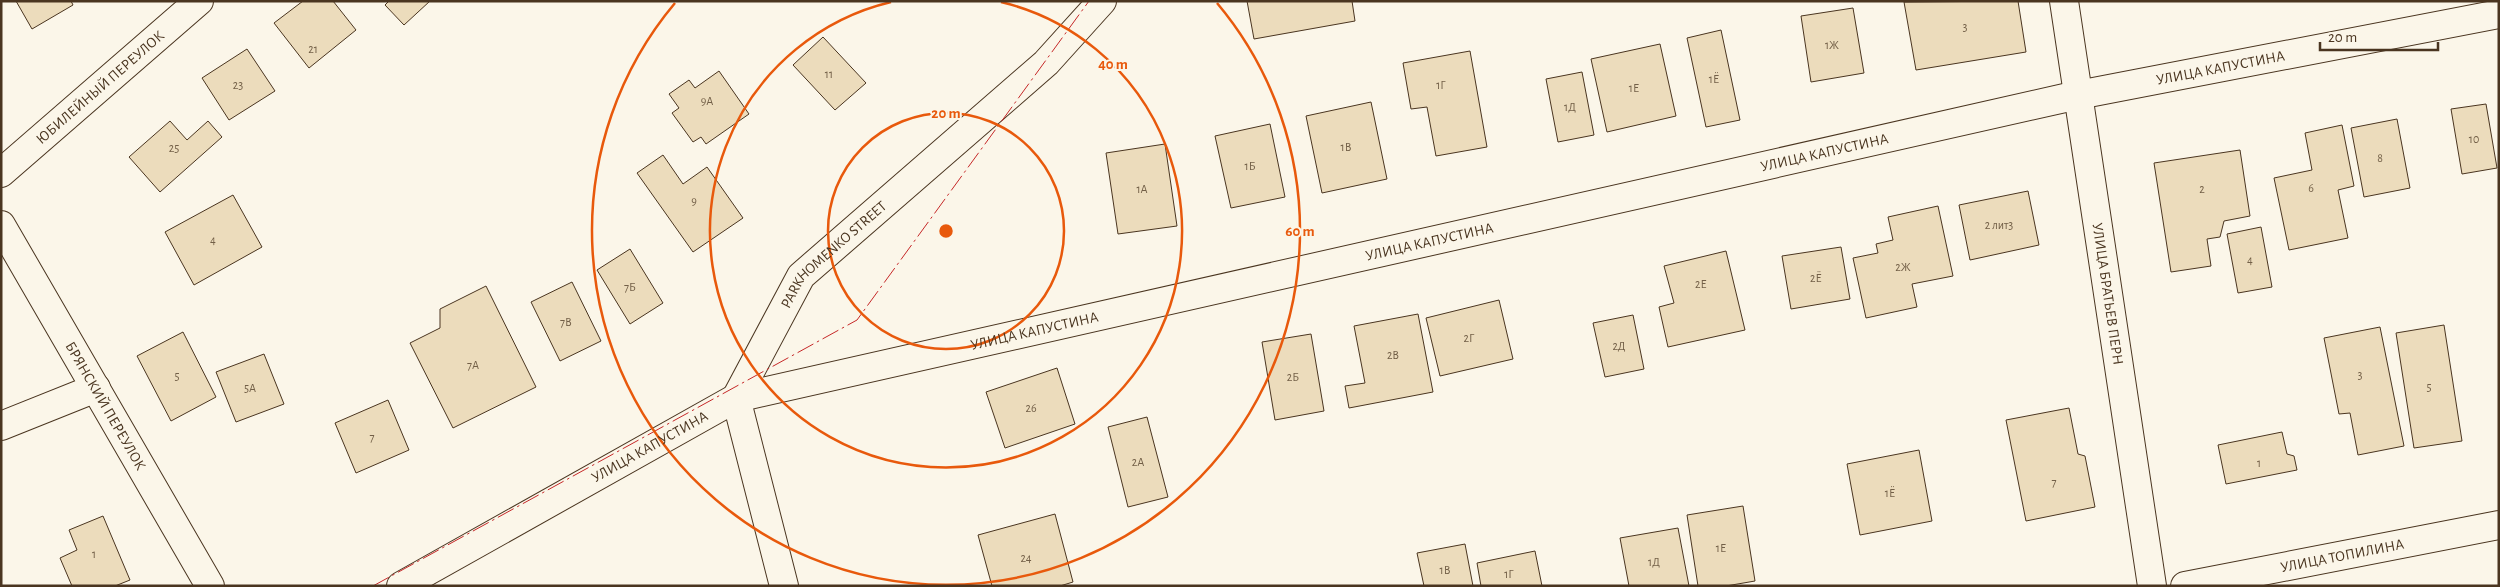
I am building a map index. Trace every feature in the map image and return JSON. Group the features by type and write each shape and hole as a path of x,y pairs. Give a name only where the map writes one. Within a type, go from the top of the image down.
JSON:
{"street":[{"name":"ЮБИЛЕЙНЫЙ ПЕРЕУЛОК","path":"1,173 199,1"},
{"name":"PARKHOMENKO STREET","path":"736,398 801,276 1046,63 1102,1"},
{"name":"УЛИЦА БРАТЬЕВ ПЕРН","path":"2064,1 2152,586"},
{"name":"УЛИЦА КАПУСТИНА","path":"402,586 736,398 2078,96 2499,14"},
{"name":"БРЯНСКИЙ ПЕРЕУЛОК","path":"1,225 210,586"},
{"path":"1,426 96,388"},
{"path":"736,398 784,586"},
{"name":"УЛИЦА ТОПИЛИНА","path":"2185,586 2499,525"}],"building":[{"path":"16,1 71,1 73,5 32,29"},
{"path":"303,1 333,1 356,30 309,68 274,23"},
{"path":"389,1 430,1 404,25 385,5"},
{"path":"1247,1 1352,1 1355,21 1254,39"},
{"path":"2018,1 2026,52 1916,70 1904,2"},
{"path":"1853,8 1864,73 1811,82 1801,16"},
{"path":"1721,30 1740,120 1706,127 1687,38"},
{"path":"823,37 866,83 835,110 793,65"},
{"path":"1660,44 1676,116 1607,132 1591,59"},
{"path":"247,49 275,91 229,120 202,78"},
{"path":"1470,51 1487,147 1436,156 1427,107 1411,109 1403,63"},
{"path":"719,71 749,114 706,144 701,137 693,142 672,113 679,108 669,94 689,80 695,88"},
{"path":"1582,72 1594,135 1558,142 1546,79"},
{"path":"1371,102 1387,179 1322,193 1306,116"},
{"path":"2486,104 2497,168 2462,174 2451,109"},
{"path":"2397,119 2410,188 2364,197 2351,128"},
{"path":"170,121 187,140 208,121 222,137 160,192 129,157"},
{"path":"1270,124 1285,197 1231,208 1215,136"},
{"path":"2342,125 2354,186 2338,190 2348,238 2289,250 2274,178 2312,170 2305,133"},
{"path":"1165,144 1177,226 1118,234 1106,153"},
{"path":"2240,150 2250,216 2224,221 2220,237 2207,239 2211,266 2171,272 2154,163"},
{"path":"663,155 683,184 707,167 743,218 693,252 637,173"},
{"path":"2028,191 2039,245 1970,260 1959,205"},
{"path":"233,195 262,247 194,285 165,232"},
{"path":"1938,206 1953,276 1912,284 1917,307 1866,318 1853,258 1878,253 1876,244 1893,240 1888,217"},
{"path":"2261,227 2272,287 2238,293 2227,234"},
{"path":"1841,247 1850,299 1791,309 1782,256"},
{"path":"630,249 663,303 630,324 597,270"},
{"path":"1726,251 1745,330 1668,347 1659,307 1674,303 1664,266"},
{"path":"572,282 601,341 560,361 531,302"},
{"path":"486,286 536,387 453,428 410,343 440,328 440,309"},
{"path":"1499,300 1513,359 1440,376 1426,318"},
{"path":"1418,314 1433,392 1349,408 1345,386 1365,383 1354,326"},
{"path":"1633,315 1644,369 1605,377 1593,323"},
{"path":"2444,325 2462,441 2414,448 2396,333"},
{"path":"2380,327 2404,446 2358,455 2350,413 2339,414 2324,338"},
{"path":"183,332 216,397 171,421 137,356"},
{"path":"1311,334 1324,411 1275,420 1262,342"},
{"path":"264,354 284,404 236,422 216,372"},
{"path":"1057,368 1075,424 1005,448 986,392"},
{"path":"388,400 409,450 356,473 335,423"},
{"path":"2069,408 2078,454 2085,456 2095,507 2026,521 2006,420"},
{"path":"1147,417 1168,497 1128,507 1108,427"},
{"path":"2282,432 2287,454 2294,456 2297,470 2226,484 2218,445"},
{"path":"1919,450 1932,521 1860,535 1847,464"},
{"path":"1743,506 1755,581 1726,586 1698,586 1687,515"},
{"path":"1055,514 1073,582 1060,586 992,586 978,535"},
{"path":"103,516 130,580 115,586 72,586 60,558 77,550 69,530"},
{"path":"1678,528 1689,586 1629,586 1620,538"},
{"path":"1465,544 1473,586 1424,586 1417,553"},
{"path":"1535,551 1542,586 1481,586 1477,563"}],"power":[{"path":"373,586 857,320 1089,1"}]}
